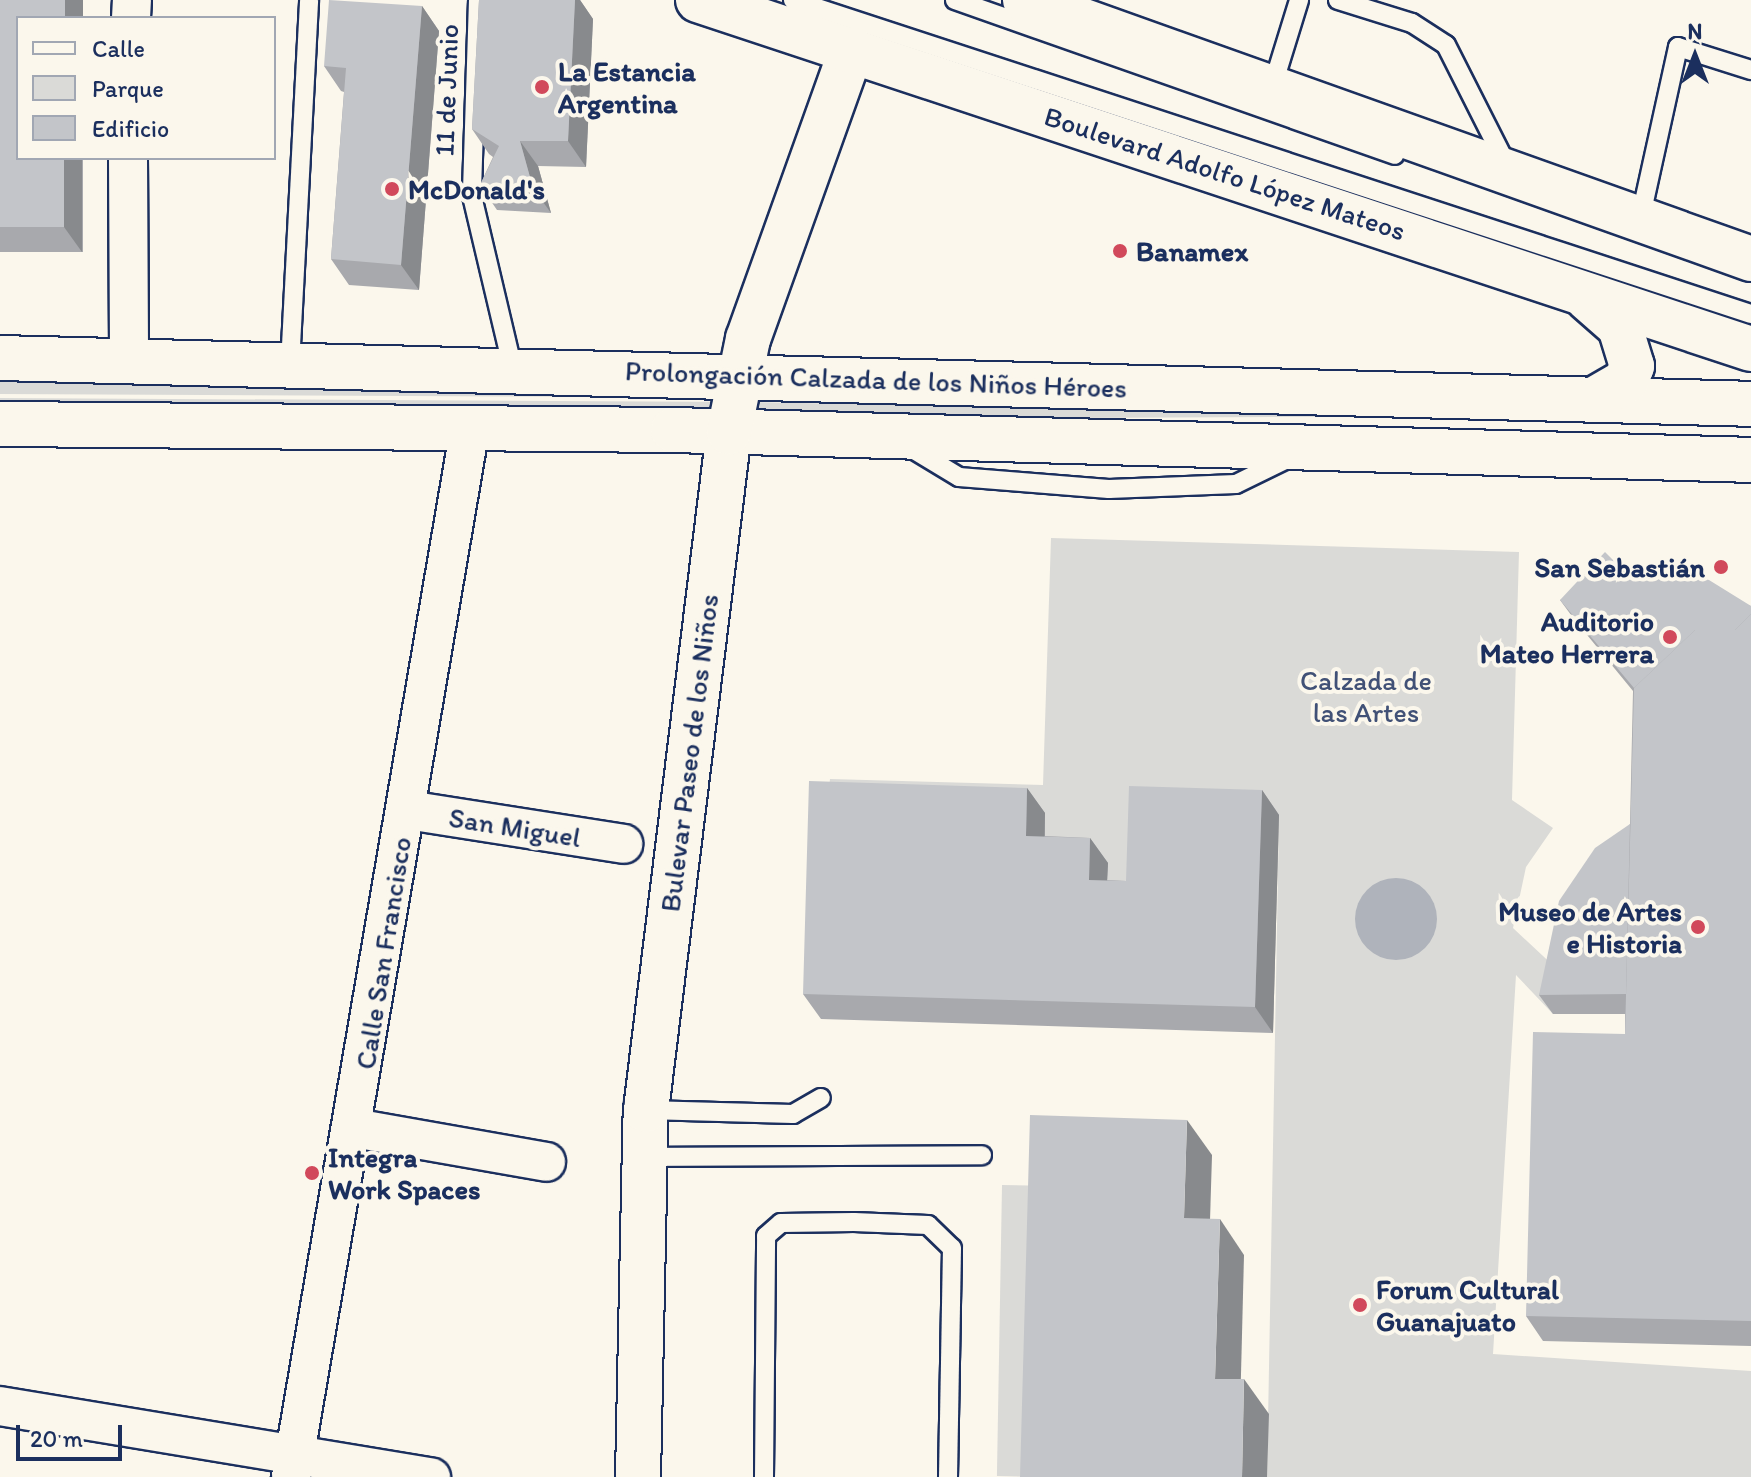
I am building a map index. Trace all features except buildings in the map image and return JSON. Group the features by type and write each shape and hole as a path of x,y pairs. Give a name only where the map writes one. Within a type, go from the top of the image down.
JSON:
{"street":[{"name":"Boulevard Adolfo López Mateos","path":"698,0 1751,349"},
{"path":"1025,0 1750,259"},
{"name":"Bulevar Paseo de los Niños","path":"638,1477 646,1110 729,432 738,374 852,49"},
{"path":"128,160 129,361"},
{"path":"1579,291 1620,327 1632,366 1626,381 1593,400"},
{"name":"Prolongación Calzada de los Niños Héroes","path":"0,358 738,374 1751,404"},
{"name":"Prolongación Calzada de los Niños Héroes","path":"0,424 729,432 894,439 1751,460"},
{"name":"Calle San Francisco","path":"293,1466 354,1128 470,428"},
{"name":"San Miguel","path":"407,810 623,844"},
{"path":"354,1128 546,1162"},
{"path":"0,1406 293,1466 431,1477"}],"lane":[{"path":"290,365 309,0"},
{"name":"11 de Junio","path":"478,0 472,196 513,369"},
{"path":"793,0 1751,314"},
{"path":"955,0 1750,259"},
{"path":"1272,88 1299,0"},
{"path":"1338,0 1412,23 1446,45 1511,174"},
{"path":"1640,220 1678,47 1751,70"},
{"path":"646,1110 793,1114 821,1098"},
{"path":"643,1157 982,1155"},
{"path":"764,1477 766,1236 781,1223 854,1222 928,1225 952,1248 948,1477"}],"green space":[{"path":"0,369 842,398 0,394"},
{"path":"0,398 744,402 1496,416 0,423"},
{"name":"Calzada de las Artes","path":"1051,538 1519,552 1512,800 1553,828 1526,867 1513,928 1558,970 1553,1014 1516,975 1493,1354 1751,1371 1751,1477 1267,1477 1279,815 1144,906 1044,861 1045,814 827,806 830,779 1043,785"},
{"path":"1002,1185 1054,1186 1049,1477 997,1476"}],"shaded area":[{"path":"1396,878 1412,881 1425,890 1434,903 1437,919 1434,935 1425,948 1412,957 1396,960 1380,957 1367,948 1358,935 1355,919 1358,903 1367,890 1380,881"}],"place":[{"name":"La Estancia Argentina","path":"542,87"},
{"name":"McDonald's","path":"392,189"},
{"name":"Banamex","path":"1120,251"},
{"name":"San Sebastián","path":"1721,567"},
{"name":"Auditorio Mateo Herrera","path":"1670,637"},
{"name":"Museo de Artes e Historia","path":"1698,927"},
{"name":"Integra Work Spaces","path":"312,1173"},
{"name":"Forum Cultural Guanajuato","path":"1360,1305"}]}
